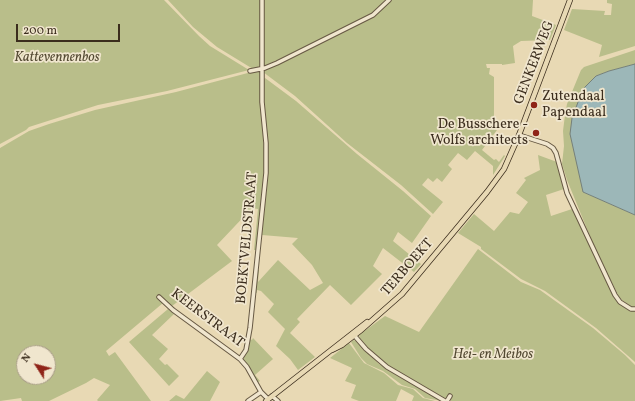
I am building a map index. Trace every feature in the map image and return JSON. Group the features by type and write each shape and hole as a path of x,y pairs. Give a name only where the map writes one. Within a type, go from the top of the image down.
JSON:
{"main road":[{"name":"GENKERWEG","path":"453,233 504,169 521,136 570,0"},
{"name":"TERBOEKT","path":"269,399 332,350 342,345 353,334 378,316 402,294 453,233"}],"street":[{"name":"BOEKTVELDSTRAAT","path":"240,359 246,350 250,328 265,193 266,143 262,102 262,0"},
{"path":"250,71 277,63 373,15 389,0"},
{"path":"521,136 547,144 553,148 556,153 567,193 615,295 620,302 631,309 635,309"},
{"name":"KEERSTRAAT","path":"160,297 173,310 240,359"},
{"path":"353,334 370,354 387,367 446,401 450,396"},
{"path":"240,359 247,366 261,392 269,399 278,401"},
{"path":"248,401 261,392"}],"green space":[{"name":"Kattevennenbos","path":"0,0 164,0 210,46 249,70 167,91 98,105 29,127 0,144"},
{"path":"168,0 385,0 373,14 265,66 253,69 217,47 193,27"},
{"path":"390,0 533,0 532,16 556,25 550,40 521,41 513,46 515,63 502,65 486,64 487,68 490,68 489,74 494,77 494,129 497,130 482,150 494,160 496,159 499,162 504,155 505,156 493,175 493,166 475,151 467,160 458,153 448,165 452,169 442,182 437,178 433,182 428,178 422,185 443,202 433,214 401,185 347,143 295,96 263,72 263,70 373,17"},
{"path":"607,0 635,0 635,46 599,57 602,45 564,30 572,9 605,11 604,15 611,15 612,4 607,3"},
{"path":"635,50 635,64 596,76 583,192 635,215 635,306 632,307 619,297 594,246 562,164 564,146 563,131 567,104 581,70 584,67"},
{"path":"259,70 264,148 264,191 257,250 254,250 258,209 252,208 217,245 232,261 172,306 161,297 159,299 163,303 106,351 109,356 115,352 151,401 98,401 97,400 110,385 94,378 49,401 22,401 21,398 0,401 0,148 29,131 95,110 176,92"},
{"path":"265,78 296,101 431,216 412,243 398,232 393,241 421,264 414,272 383,248 373,266 382,274 351,305 330,285 297,319 300,322 290,333 315,357 298,370 290,359 276,346 285,329 268,312 274,304 261,291 257,290 257,293 255,292 257,270 259,270 258,282 278,260 310,290 323,283 312,265 292,244 298,238 262,235 267,184 263,98 263,80"},
{"path":"538,155 557,162 564,189 546,195 551,216 572,209 619,303 628,310 635,311 635,362 596,328 545,291 521,279 481,249 481,247 458,233 474,214 494,231 510,212 519,214 528,202 516,193 526,180 524,178 540,170"},
{"name":"Hei- en Meibos","path":"478,249 521,282 540,290 593,328 625,355 635,365 635,401 451,401 451,397 449,395 446,398 443,398 390,368 371,353 360,339 359,335 385,316 419,332"},
{"path":"168,309 174,314 152,335 168,349 159,359 165,365 167,364 179,376 169,386 129,342"},
{"path":"253,338 273,359 255,375 260,381 257,383 243,359 250,339 252,340"},
{"path":"353,340 357,341 379,364 442,401 425,398 415,389 402,385 383,371 367,364 361,358 351,342"},
{"path":"349,343 364,363 384,373 398,385 413,389 423,398 435,401 412,401 414,396 401,389 396,401 359,401 351,398 356,385 345,381 352,368 330,358"},
{"path":"207,371 220,382 210,401 169,401 176,395 184,399"}],"water":[{"path":"635,64 635,215 583,192 570,134 572,118 583,89 596,76"}],"place":[{"name":"Zutendaal Papendaal","path":"534,105"},
{"name":"De Busschere - Wolfs architects","path":"536,133"}]}
